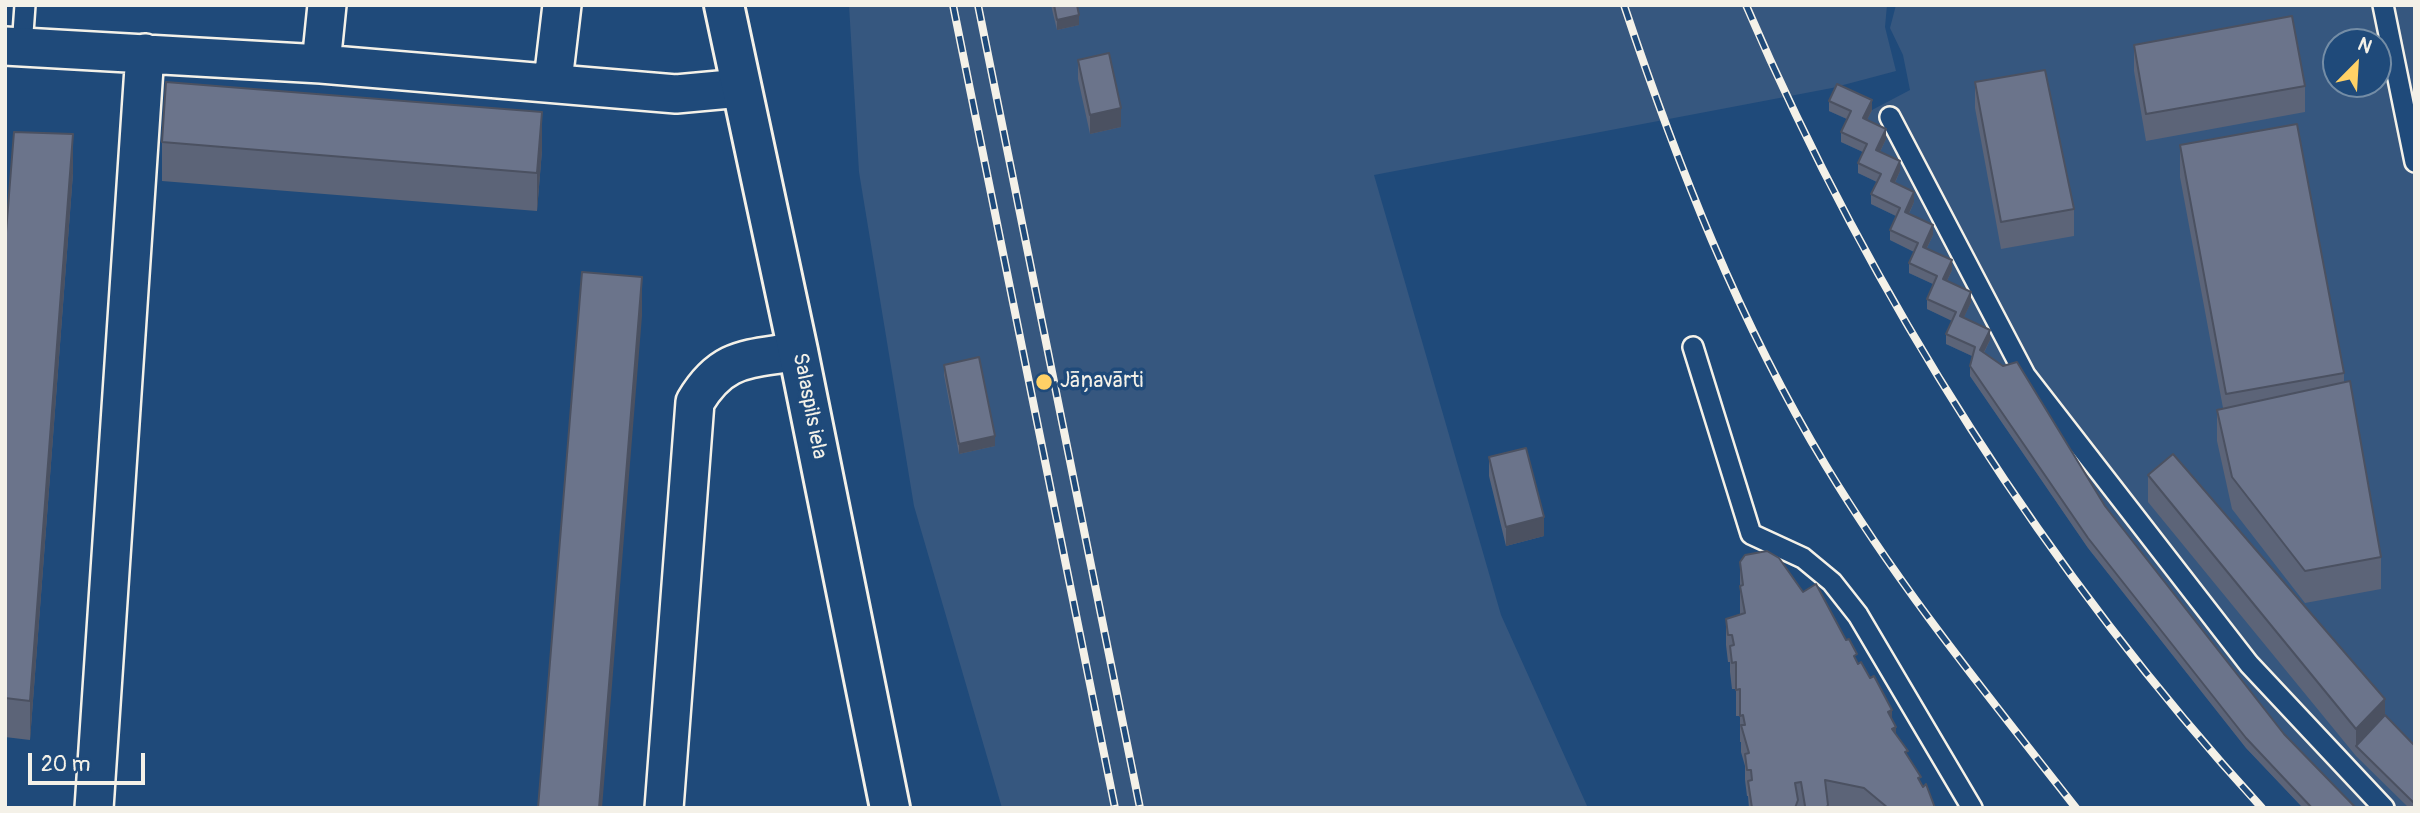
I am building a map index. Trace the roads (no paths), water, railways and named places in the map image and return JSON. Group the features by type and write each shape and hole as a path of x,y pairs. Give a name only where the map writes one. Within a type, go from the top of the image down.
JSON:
{"street":[{"path":"321,64 327,5"},
{"path":"553,81 562,5"},
{"name":"Salaspils iela","path":"724,5 799,351 890,808"},
{"path":"14,47 321,64 553,81 676,94 741,88"},
{"path":"94,808 145,53"},
{"path":"664,808 695,402 720,370 736,362 799,351"}],"lane":[{"path":"14,47 25,5"},
{"path":"2383,5 2415,162"},
{"path":"1890,117 2025,375 2249,664 2384,808"},
{"path":"1693,347 1751,534 1803,558 1832,582 1858,615 1972,808"}],"railway":[{"path":"953,5 1115,808"},
{"path":"978,5 1140,808"},
{"path":"1624,5 1644,65 1712,241 1765,356 1795,411 1854,511 1914,598 2076,808"},
{"path":"1746,5 1796,114 1850,221 1908,326 1971,428 2037,528 2108,625 2183,718 2262,808"}],"place":[{"name":"Jāņavārti","path":"1044,382"}]}
